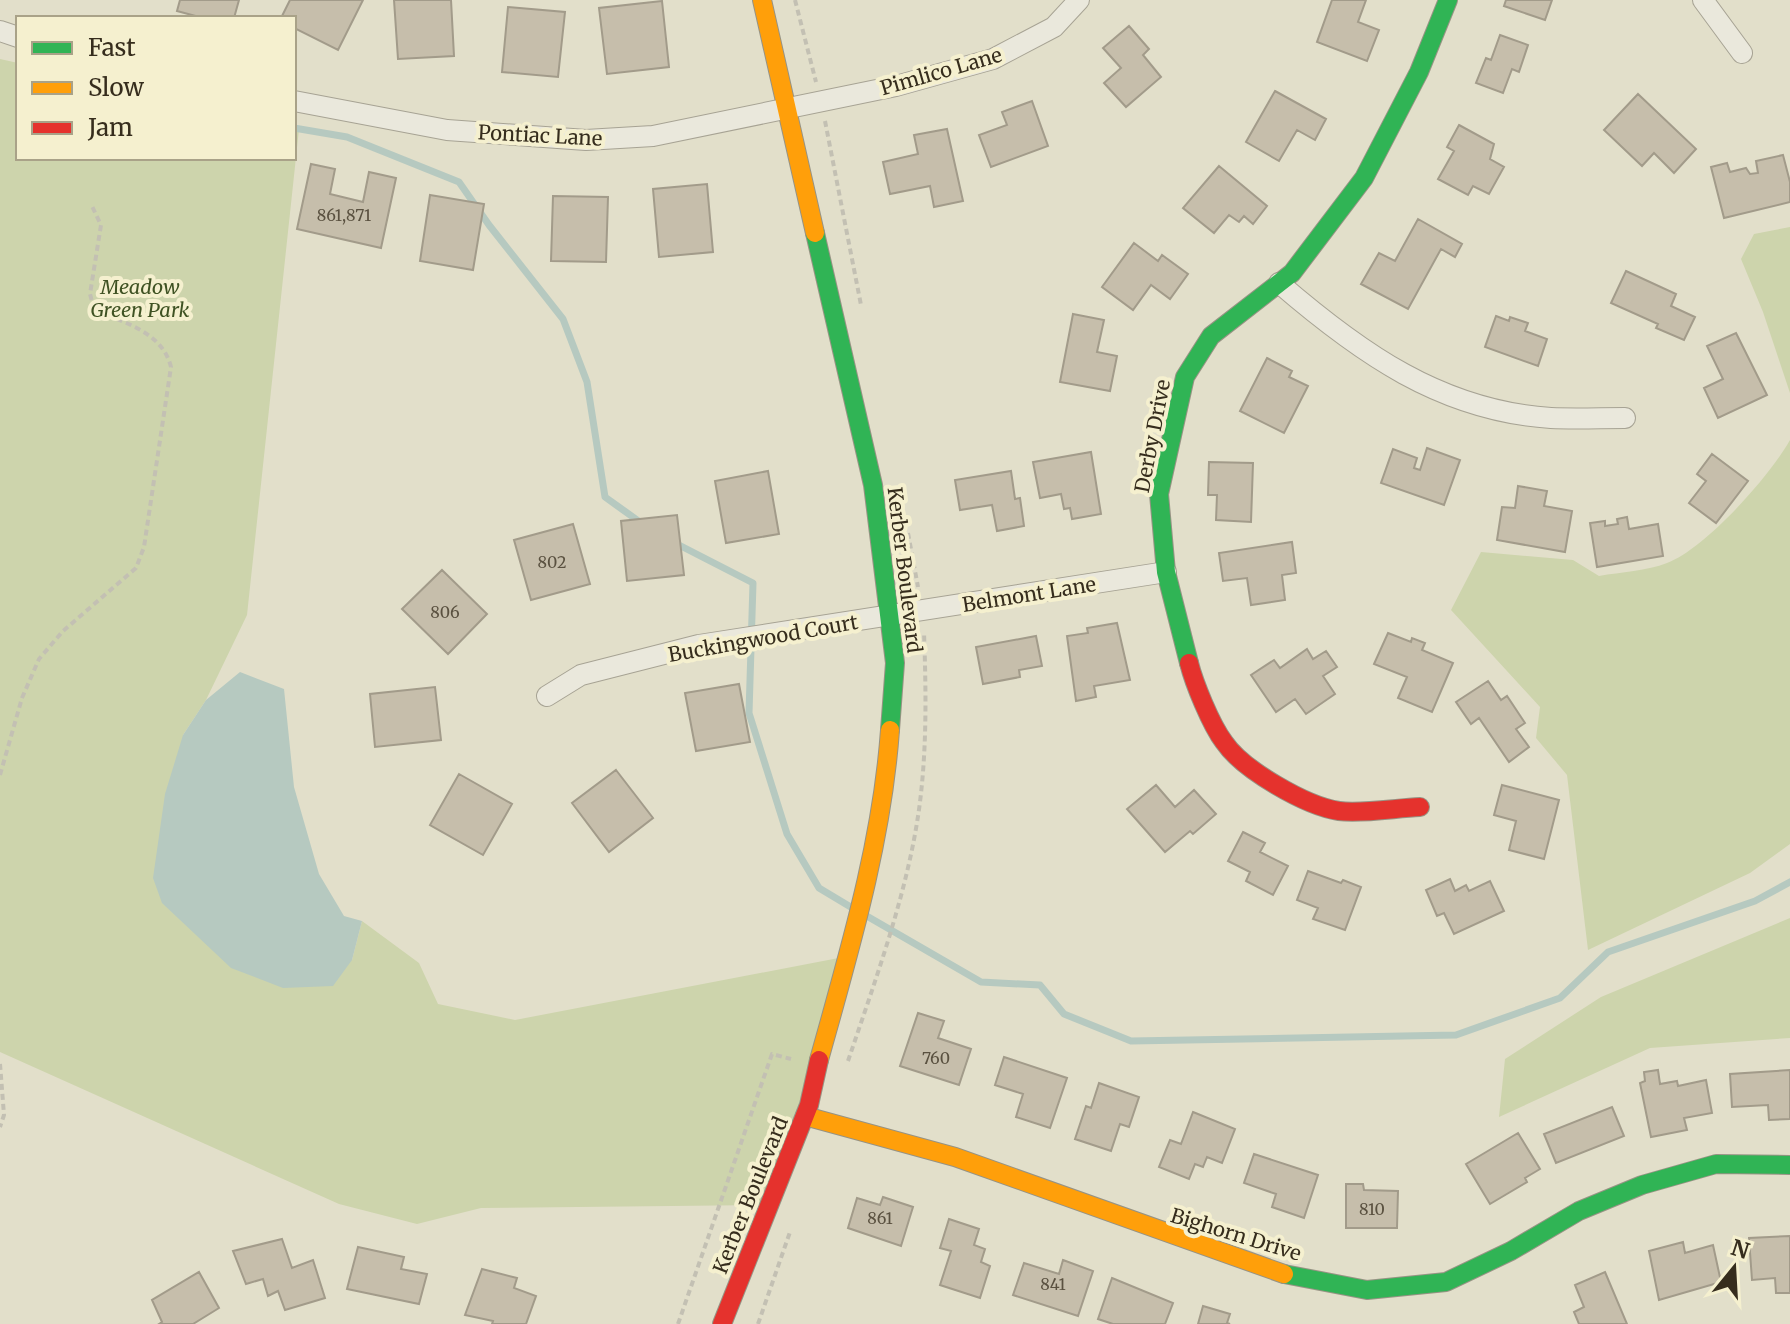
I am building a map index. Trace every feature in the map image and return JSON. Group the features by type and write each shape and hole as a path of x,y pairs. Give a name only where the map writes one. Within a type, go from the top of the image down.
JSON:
{"street":[{"name":"Kerber Boulevard","path":"722,1324 805,1116 861,910 887,778 895,663 873,485 762,0"},
{"name":"Pimlico Lane","path":"787,110 896,86 993,59 1054,27 1079,0"},
{"name":"Derby Drive","path":"1420,807 1340,811 1300,798 1257,773 1224,743 1192,676 1166,572 1159,494 1185,377 1211,336 1292,273 1364,178 1419,72 1448,0"},
{"path":"1703,0 1742,53"},
{"name":"Pontiac Lane","path":"296,101 447,130 586,140 653,136 787,110"},
{"path":"1279,283 1330,327 1391,369 1445,393 1499,409 1549,418 1625,418"},
{"name":"Belmont Lane","path":"891,616 1166,572"},
{"name":"Buckingwood Court","path":"547,696 581,675 699,645 891,616"},
{"name":"Bighorn Drive","path":"805,1116 955,1157 1272,1272 1367,1290 1446,1282 1511,1251 1579,1211 1642,1185 1716,1164 1790,1165"}],"path":[{"path":"795,0 822,102 863,311"},
{"path":"0,775 22,698 39,659 63,631 136,568 144,547 171,367 168,355 142,328 94,309 90,294 101,225 91,204"},
{"path":"848,1063 901,889 919,804 926,712 923,611 907,529"},
{"path":"678,1324 772,1054 817,1066"},
{"path":"0,1064 4,1115 0,1127"},
{"path":"758,1324 792,1223"}],"green space":[{"name":"Meadow Green Park","path":"0,59 16,63 16,160 296,160 247,615 206,700 183,735 352,960 362,921 419,963 438,1004 515,1020 849,956 769,1205 481,1208 417,1224 339,1204 0,1052"},
{"name":"Meadow Green Park","path":"296,128 299,129 296,157"},
{"path":"1790,227 1790,393 1763,312 1741,259 1754,234"},
{"path":"1790,440 1790,844 1750,873 1588,950 1567,775 1536,738 1540,707 1451,610 1481,552 1573,560 1599,576 1667,563 1699,543 1735,510 1768,472"},
{"path":"1790,918 1790,1038 1650,1048 1499,1117 1505,1059 1601,997"}],"shaded area":[{"path":"240,672 284,689 294,787 319,874 344,916 362,921 352,960 333,986 283,988 231,968 162,903 153,878 165,794 183,735 206,700"}],"building":[{"path":"180,0 239,0 235,16 196,16 177,11"},
{"path":"290,0 363,0 338,50 296,29 296,16 282,16"},
{"path":"394,0 451,0 454,56 398,59"},
{"path":"1332,0 1366,0 1358,22 1379,30 1367,61 1317,42"},
{"path":"1506,0 1552,0 1545,20 1504,6"},
{"path":"662,1 669,67 607,74 599,8"},
{"path":"508,7 565,12 558,77 502,72"},
{"path":"1129,26 1149,49 1143,55 1161,77 1126,107 1104,83 1121,68 1103,48"},
{"path":"1500,35 1528,45 1519,72 1512,69 1503,93 1476,83 1486,58 1491,60"},
{"path":"1275,91 1326,119 1315,140 1297,130 1279,161 1246,142"},
{"path":"1638,94 1696,149 1674,173 1654,153 1642,166 1604,130"},
{"path":"1032,101 1048,146 991,167 979,135 1007,125 1002,112"},
{"path":"1459,125 1494,144 1490,159 1504,167 1489,194 1473,186 1468,195 1438,179 1454,151 1447,147"},
{"path":"947,129 963,201 934,207 930,186 890,194 883,162 918,154 914,135"},
{"path":"1783,155 1790,182 1790,202 1724,218 1711,167 1727,163 1730,172 1746,168 1750,174 1758,173 1756,161"},
{"path":"311,164 335,169 330,194 363,202 369,172 396,178 381,248 297,229"},
{"path":"1219,166 1267,206 1253,224 1244,216 1239,222 1229,215 1214,233 1183,208"},
{"path":"707,184 713,252 659,257 653,189"},
{"path":"430,195 484,204 473,270 420,261"},
{"path":"553,196 608,197 606,262 551,261"},
{"path":"1418,219 1462,244 1455,257 1441,249 1408,309 1361,284 1379,253 1395,261"},
{"path":"1134,243 1158,261 1162,255 1188,274 1170,299 1151,285 1133,310 1102,287"},
{"path":"1626,271 1676,294 1671,306 1695,317 1684,340 1656,328 1658,324 1611,303"},
{"path":"1073,314 1104,320 1097,352 1117,356 1110,391 1060,382"},
{"path":"1496,316 1528,323 1525,331 1547,339 1538,366 1485,347"},
{"path":"1736,333 1767,395 1718,418 1704,388 1723,379 1707,346"},
{"path":"1267,358 1292,371 1289,377 1308,386 1284,433 1240,411"},
{"path":"1427,448 1460,460 1444,505 1381,483 1393,449 1417,458 1414,468 1420,470"},
{"path":"1091,452 1101,514 1072,519 1070,508 1064,509 1061,494 1040,498 1033,462"},
{"path":"1712,454 1748,481 1716,523 1689,503 1706,481 1697,474"},
{"path":"1209,462 1253,463 1251,522 1216,520 1217,495 1208,495"},
{"path":"768,471 779,534 726,543 715,481"},
{"path":"1011,471 1015,499 1020,498 1024,526 997,531 992,505 960,510 955,480"},
{"path":"1518,486 1547,491 1544,506 1572,511 1565,552 1497,540 1502,507 1515,508"},
{"path":"677,515 684,575 627,581 621,521"},
{"path":"1627,517 1629,529 1658,524 1663,556 1597,567 1590,523 1605,521 1605,526 1618,524 1617,519"},
{"path":"573,524 590,584 531,600 514,540"},
{"path":"1292,542 1296,573 1282,575 1285,600 1251,605 1247,578 1223,581 1219,553"},
{"path":"442,570 487,614 448,654 402,609"},
{"path":"1117,623 1130,680 1094,686 1096,697 1076,701 1067,636 1088,633 1087,628"},
{"path":"1388,633 1411,642 1412,638 1425,643 1422,650 1453,663 1432,712 1398,698 1407,677 1374,664"},
{"path":"1036,636 1042,666 1019,670 1020,677 983,684 976,647"},
{"path":"1307,649 1313,659 1326,651 1337,667 1323,676 1335,694 1306,714 1295,699 1276,712 1251,675 1274,660 1280,668"},
{"path":"1488,681 1501,700 1507,696 1525,723 1516,729 1529,747 1509,762 1479,718 1471,724 1456,702"},
{"path":"739,684 750,742 696,751 685,693"},
{"path":"435,687 441,740 375,747 370,694"},
{"path":"616,770 653,818 609,852 572,803"},
{"path":"459,774 512,804 483,855 430,825"},
{"path":"1156,785 1175,807 1194,790 1216,814 1165,852 1127,809"},
{"path":"1502,785 1559,800 1544,859 1509,850 1516,821 1494,815"},
{"path":"1243,832 1265,843 1260,852 1288,866 1273,895 1246,881 1250,872 1228,861"},
{"path":"1308,871 1361,887 1345,930 1313,919 1318,908 1297,900"},
{"path":"1450,879 1455,891 1466,885 1469,891 1490,881 1504,911 1454,934 1444,913 1437,916 1426,890"},
{"path":"918,1013 944,1021 938,1038 971,1049 959,1085 900,1066"},
{"path":"1004,1057 1067,1078 1050,1128 1016,1117 1023,1094 995,1085"},
{"path":"1658,1070 1660,1084 1677,1081 1678,1086 1706,1080 1712,1113 1684,1118 1687,1130 1651,1137 1640,1083 1645,1081 1644,1072"},
{"path":"1790,1070 1790,1119 1769,1120 1768,1105 1732,1107 1730,1074"},
{"path":"1099,1083 1139,1097 1129,1127 1120,1124 1111,1151 1075,1139 1086,1106 1091,1108"},
{"path":"1612,1107 1624,1136 1556,1163 1544,1134"},
{"path":"1193,1112 1235,1129 1222,1163 1207,1157 1203,1167 1195,1164 1189,1179 1159,1167 1170,1140 1181,1144"},
{"path":"1518,1133 1540,1169 1525,1178 1527,1182 1490,1204 1466,1164"},
{"path":"1254,1154 1318,1175 1304,1218 1272,1207 1276,1194 1244,1183"},
{"path":"1346,1184 1363,1184 1364,1190 1398,1191 1397,1228 1346,1228"},
{"path":"883,1197 913,1207 901,1246 848,1228 857,1198 880,1205"},
{"path":"949,1219 979,1229 974,1245 985,1249 981,1262 990,1266 980,1298 940,1285 951,1251 940,1248"},
{"path":"1790,1236 1790,1293 1776,1293 1775,1278 1752,1280 1749,1238"},
{"path":"282,1239 292,1268 313,1260 325,1298 285,1310 278,1291 268,1296 263,1279 246,1284 233,1251"},
{"path":"1683,1242 1685,1253 1713,1245 1721,1282 1659,1300 1649,1251"},
{"path":"358,1247 404,1257 401,1269 427,1274 419,1304 347,1289"},
{"path":"1063,1260 1093,1271 1078,1316 1013,1295 1024,1263 1059,1274"},
{"path":"482,1269 517,1278 514,1288 536,1296 526,1324 492,1324 493,1321 465,1315"},
{"path":"199,1272 219,1308 193,1324 159,1324 162,1322 152,1300"},
{"path":"1605,1272 1627,1324 1579,1324 1574,1312 1584,1307 1575,1285"},
{"path":"1112,1278 1173,1303 1165,1324 1113,1324 1098,1319"},
{"path":"1203,1306 1230,1314 1227,1323 1230,1324 1198,1324"}],"waterway":[{"path":"296,128 347,137 459,182 563,319 587,382 605,497 644,525"},
{"path":"675,543 753,583 749,713 787,834 819,888 854,909"},
{"path":"865,915 981,982 1040,985 1064,1014 1131,1041 1456,1035 1560,998 1608,952 1755,901 1790,882"}],"traffic: fast":[{"path":"1189,663 1166,572 1159,494 1185,377 1211,336 1292,273 1364,178 1419,72 1448,0"},
{"path":"815,233 873,485 895,663 890,730"},
{"path":"1284,1274 1367,1290 1446,1282 1511,1251 1579,1211 1642,1185 1716,1164 1790,1165"}],"traffic: slow":[{"path":"762,0 815,233"},
{"path":"819,1060 872,856 890,730"},
{"path":"805,1116 955,1157 1284,1274"}],"traffic: jam":[{"path":"1189,663 1204,704 1224,742 1245,764 1276,785 1310,802 1339,811 1420,807"},
{"path":"722,1324 809,1105 819,1060"}]}
